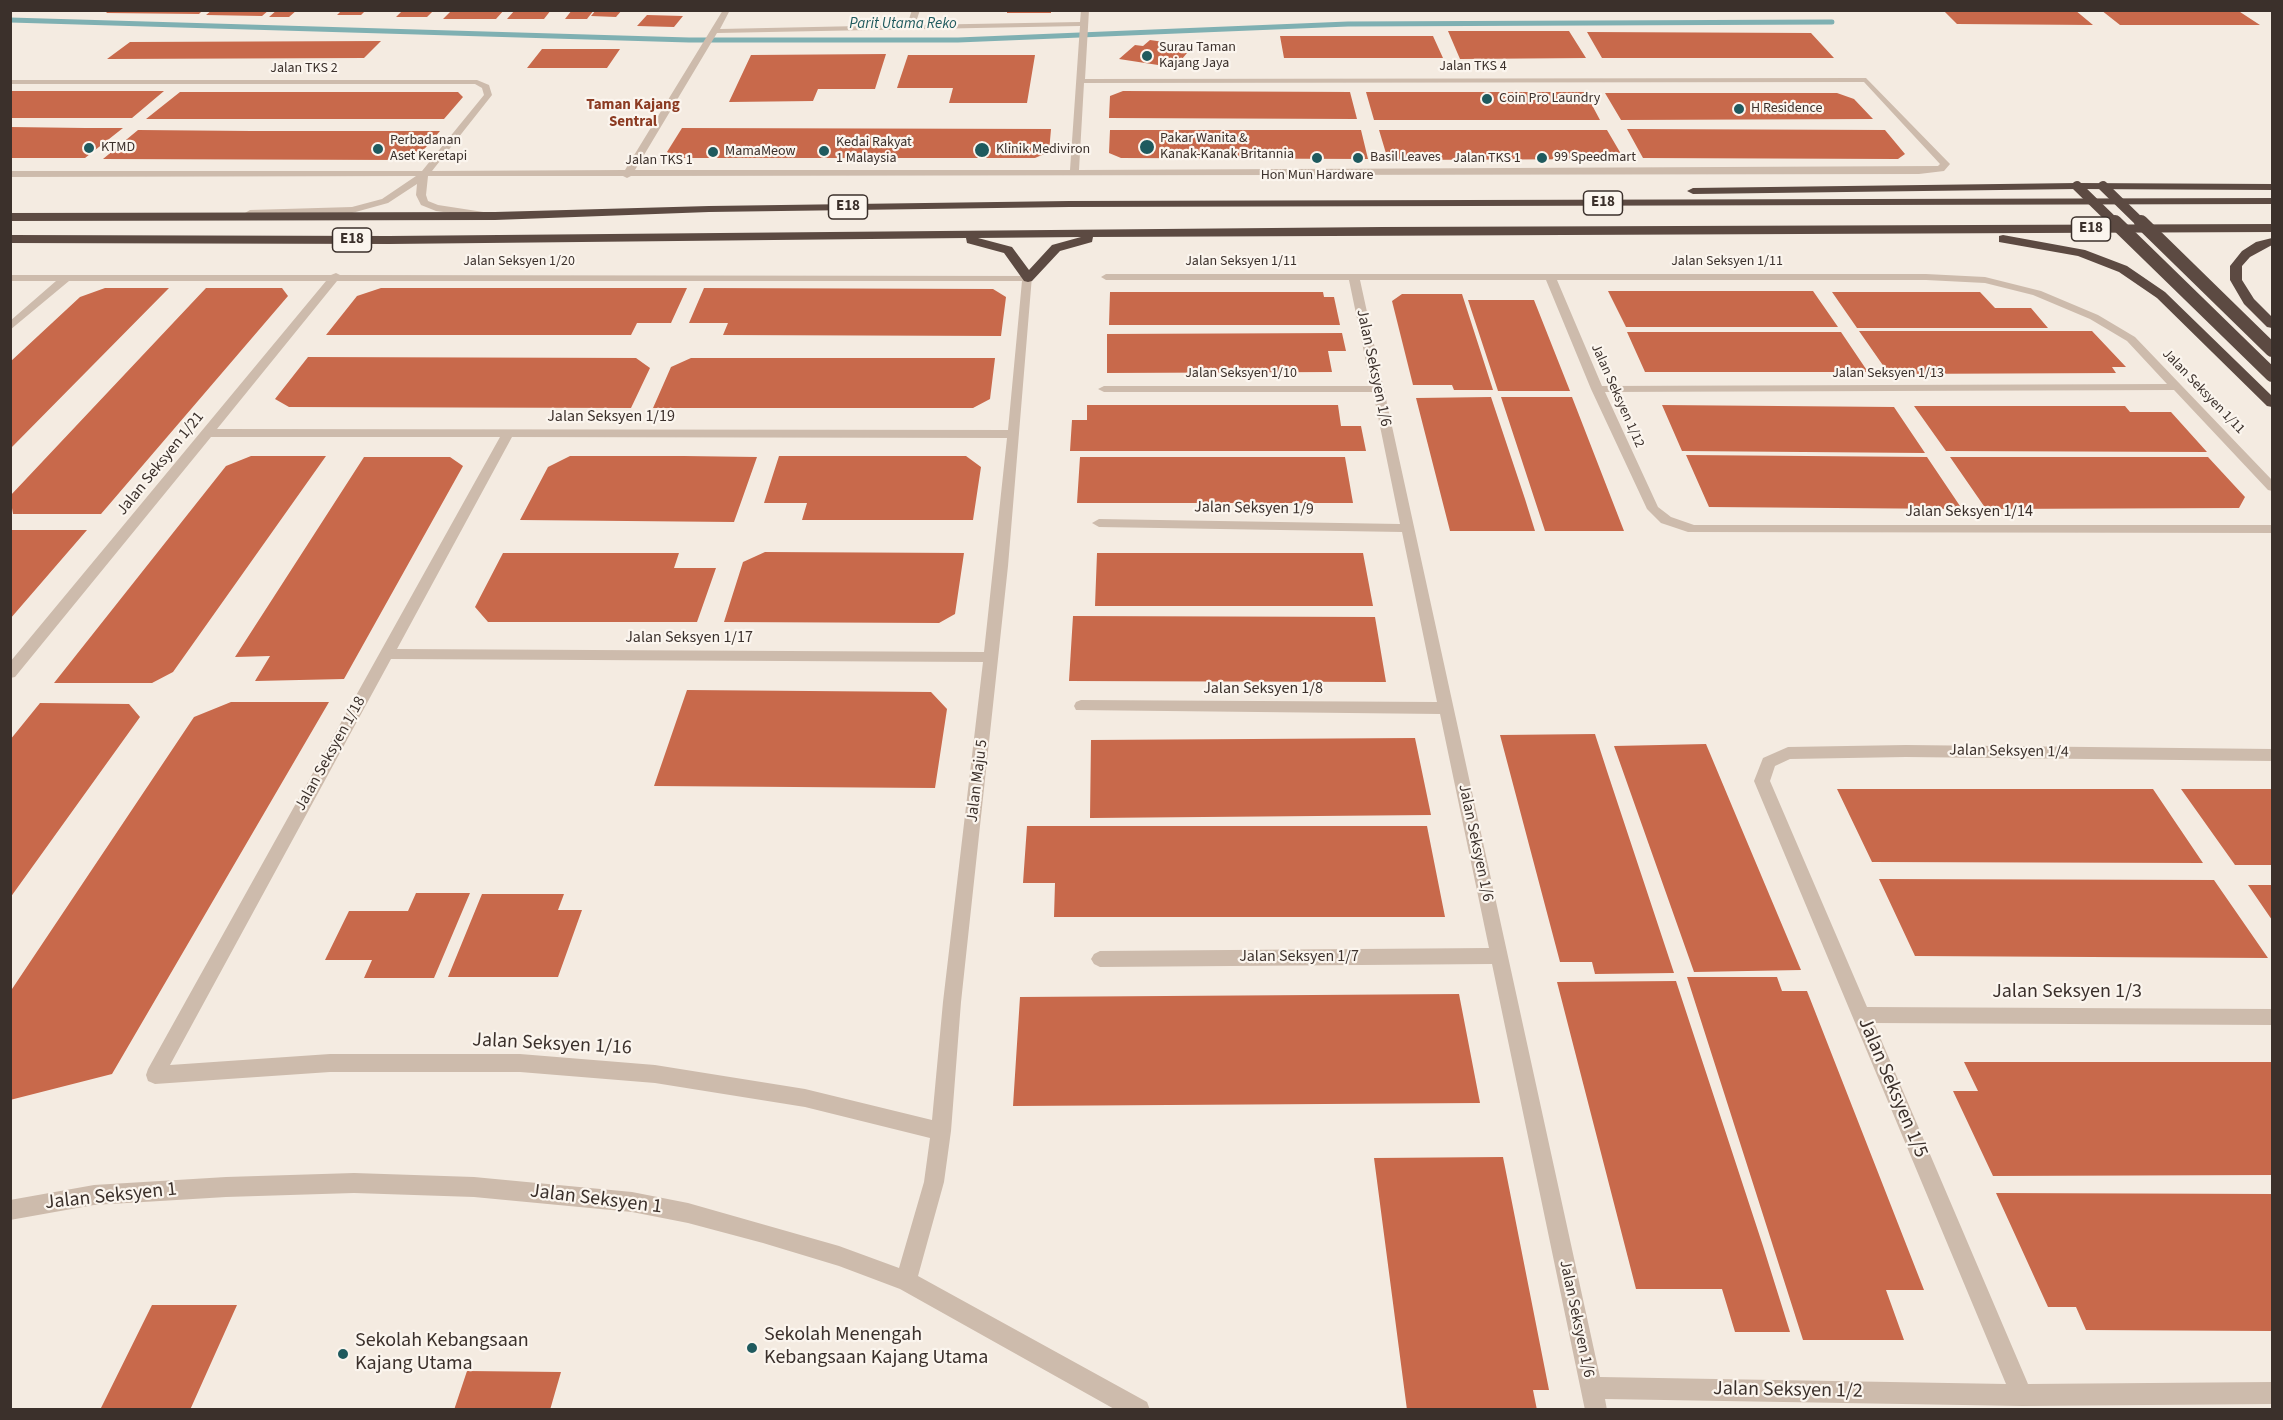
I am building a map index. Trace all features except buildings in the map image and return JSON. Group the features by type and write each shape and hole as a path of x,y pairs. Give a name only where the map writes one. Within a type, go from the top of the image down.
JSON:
{"highway":[{"path":"2077,186 2272,375"},
{"path":"1323,202 1366,194 2077,186 2272,187"},
{"path":"2103,186 2272,350"},
{"name":"E18","path":"10,217 495,216 744,209 1323,202 2272,201"},
{"name":"E18","path":"10,239 401,240 1113,232 2272,228"},
{"path":"1909,231 1978,236 2034,244 2081,253 2123,269 2161,295 2272,403"},
{"path":"947,234 1008,250 1028,278 1056,248 1113,232"},
{"path":"2272,242 2260,245 2246,254 2236,266 2236,280 2249,302 2272,324"}],"street":[{"path":"627,175 727,10"},
{"path":"910,29 916,10"},
{"path":"1074,173 1086,10"},
{"path":"1292,10 1344,10"},
{"path":"713,32 1084,25"},
{"name":"Jalan TKS 4","path":"1080,81 1866,80"},
{"name":"Jalan TKS 1","path":"10,174 627,175 1941,169 1945,164 1866,80"},
{"name":"Jalan TKS 2","path":"10,82 477,82 486,87 488,95 423,175 385,201 352,210 103,218"},
{"path":"423,175 421,195 424,203 436,208 495,216"},
{"name":"Jalan Seksyen 1/20","path":"10,278 336,276 1028,278"},
{"name":"Jalan Seksyen 1/21","path":"10,673 336,276"},
{"name":"Jalan Seksyen 1/11","path":"1106,276 1550,278 1926,276 1985,280 2037,293 2094,317 2131,339 2272,487"},
{"name":"Jalan Seksyen 1/6","path":"1354,277 1594,1399"},
{"path":"10,327 66,278"},
{"name":"Jalan Maju 5","path":"906,1281 934,1182 941,1131 952,1002 991,657 1028,278"},
{"name":"Jalan Seksyen 1/12","path":"1550,278 1653,509 1666,520"},
{"name":"Jalan Seksyen 1/13","path":"1598,389 2178,387"},
{"name":"Jalan Seksyen 1/10","path":"1104,389 1378,389"},
{"name":"Jalan Seksyen 1/19","path":"207,433 1014,434"},
{"name":"Jalan Seksyen 1/18","path":"155,1075 508,433"},
{"name":"Jalan Seksyen 1/14","path":"1666,520 1693,529 2272,529"},
{"name":"Jalan Seksyen 1/9","path":"1099,523 1408,528"},
{"name":"Jalan Seksyen 1/17","path":"386,654 991,657"},
{"name":"Jalan Seksyen 1/8","path":"1081,706 1446,708"},
{"name":"Jalan Seksyen 1/4","path":"1762,782 1768,762 1788,753 1906,751 2272,755"},
{"name":"Jalan Seksyen 1/5","path":"1762,782 2022,1395"},
{"name":"Jalan Seksyen 1/7","path":"1100,959 1499,956"},
{"name":"Jalan Seksyen 1/3","path":"1861,1015 2272,1017"},
{"name":"Jalan Seksyen 1/16","path":"155,1075 330,1063 520,1063 655,1074 805,1098 941,1131"},
{"name":"Jalan Seksyen 1","path":"10,1210 94,1195 226,1187 354,1183 474,1187 576,1195 688,1213 839,1256 906,1281 1139,1410"},
{"name":"Jalan Seksyen 1/2","path":"1594,1399 2272,1393"}],"waterway":[{"name":"Parit Utama Reko","path":"10,20 689,40 958,40 1348,24 1832,22"}],"place":[{"name":"Surau Taman Kajang Jaya","path":"1147,56"},
{"name":"Coin Pro Laundry","path":"1487,99"},
{"name":"H Residence","path":"1739,109"},
{"name":"Pakar Wanita & Kanak-Kanak Britannia","path":"1147,147"},
{"name":"KTMD","path":"89,148"},
{"name":"Perbadanan Aset Keretapi","path":"378,149"},
{"name":"Klinik Mediviron","path":"982,150"},
{"name":"Kedai Rakyat 1 Malaysia","path":"824,151"},
{"name":"MamaMeow","path":"713,152"},
{"name":"Hon Mun Hardware","path":"1317,158"},
{"name":"Basil Leaves","path":"1358,158"},
{"name":"99 Speedmart","path":"1542,158"},
{"name":"Sekolah Menengah Kebangsaan Kajang Utama","path":"752,1348"},
{"name":"Sekolah Kebangsaan Kajang Utama","path":"343,1354"}],"district":[{"name":"Taman Kajang Sentral","path":"633,114"}]}
